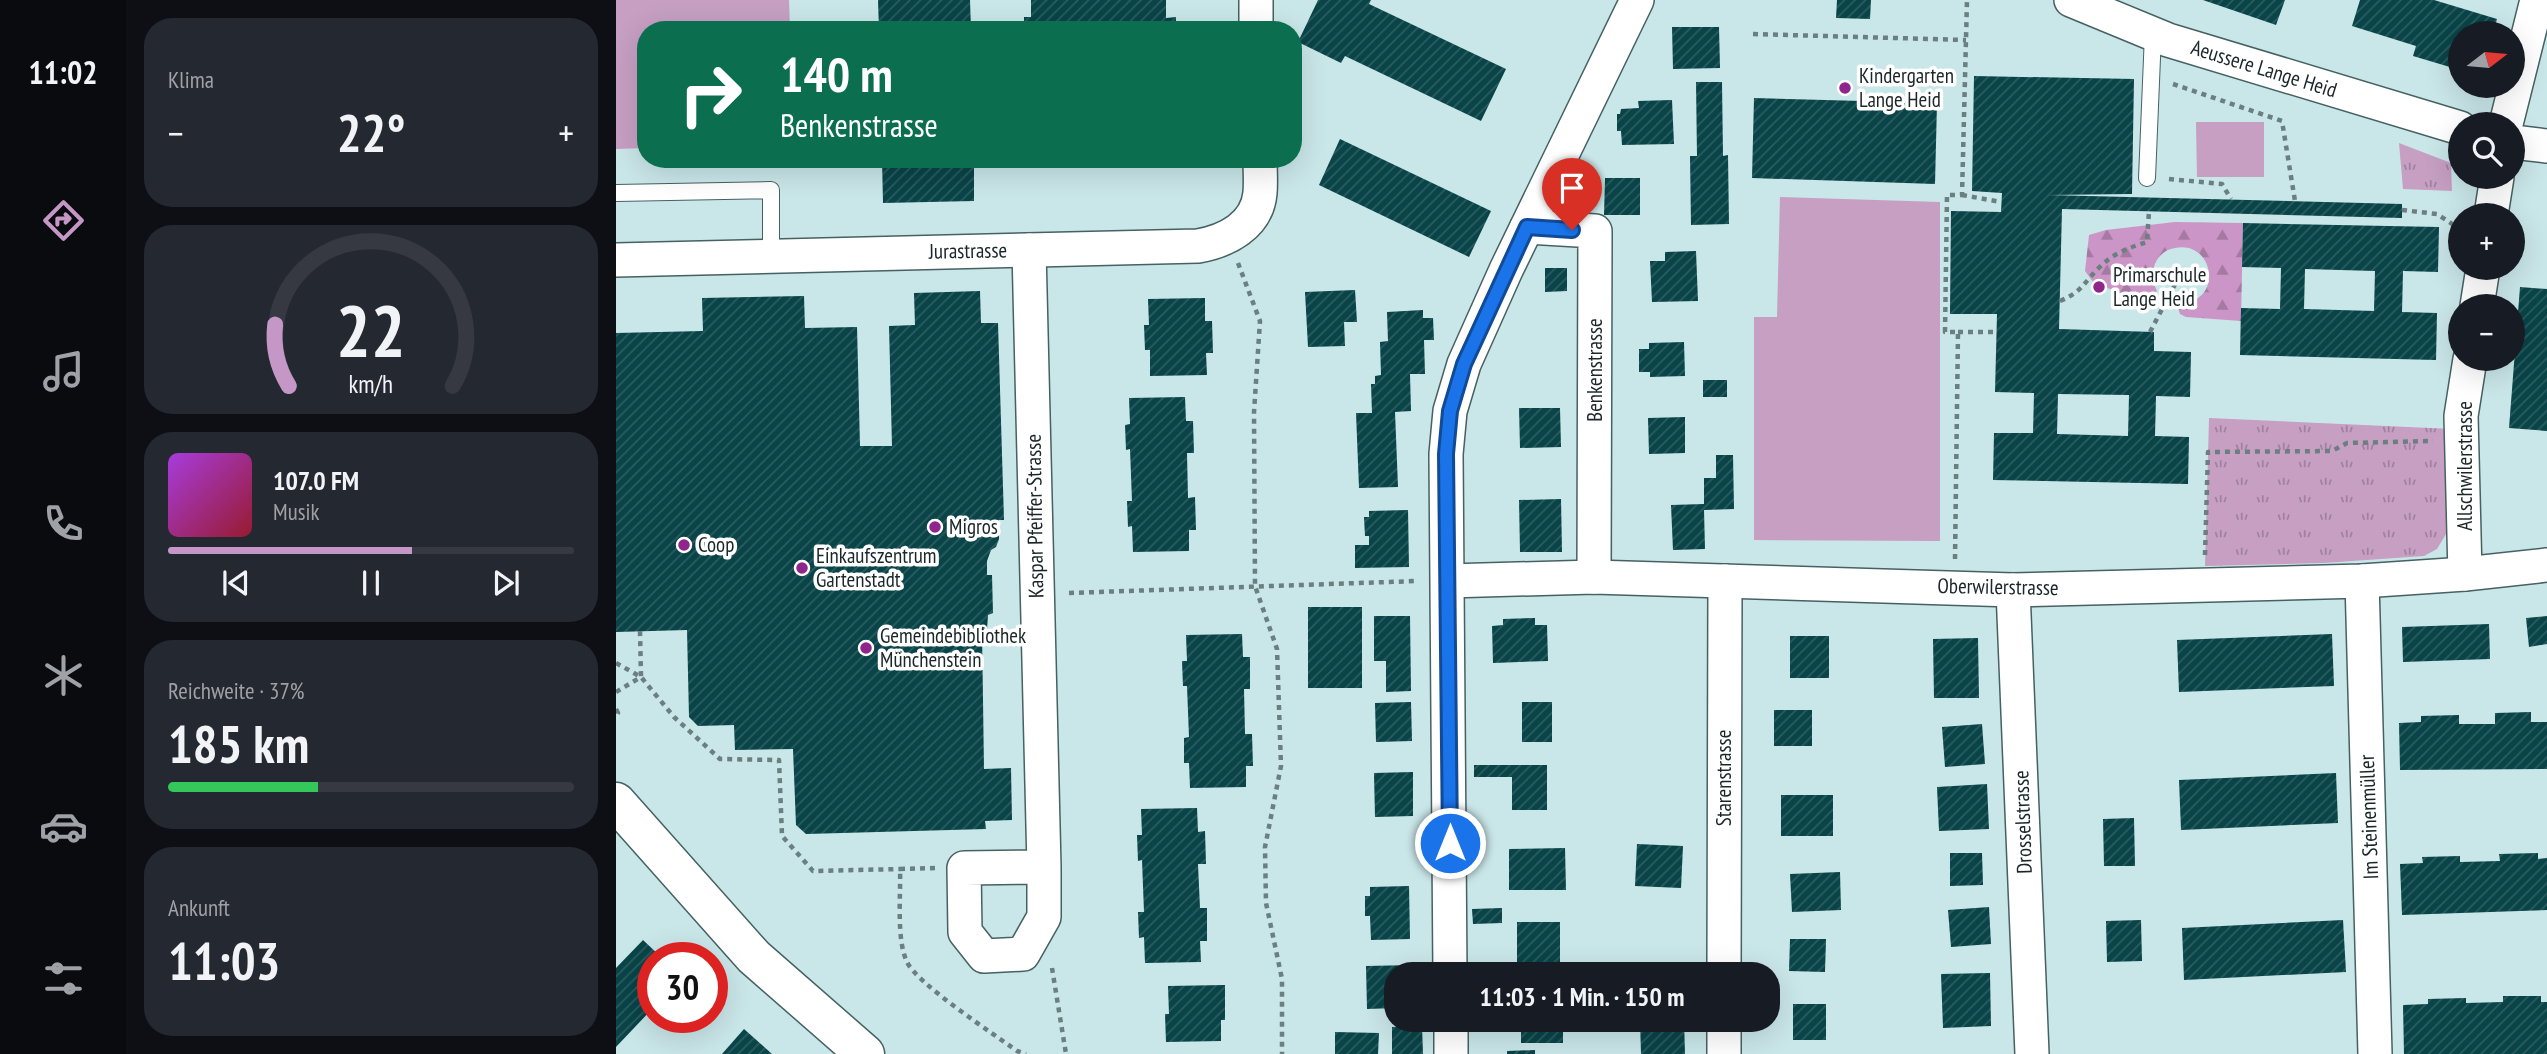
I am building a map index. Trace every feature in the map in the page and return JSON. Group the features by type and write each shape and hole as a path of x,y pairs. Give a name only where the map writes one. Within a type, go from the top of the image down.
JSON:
{"street":[{"path":"1256,0 1256,21"},
{"path":"1450,962 1446,454 1450,411 1464,364 1637,0"},
{"name":"Aeussere Lange Heid","path":"2070,0 2143,20 2448,124"},
{"path":"2509,112 2537,0"},
{"path":"2525,143 2547,146"},
{"path":"1242,228 1253,213 1260,195 1259,168"},
{"name":"Benkenstrasse","path":"1527,227 1595,232 1594,577"},
{"name":"Jurastrasse","path":"616,260 1198,246 1227,238 1242,228"},
{"name":"Kaspar Pfeiffer-Strasse","path":"1029,250 1044,867 1044,917 1023,954 984,956 965,932 964,868 1044,867"},
{"name":"Allschwilerstrasse","path":"2465,574 2461,416 2468,371"},
{"name":"Oberwilerstrasse","path":"1448,581 1594,577 2013,590 2362,581 2547,565"},
{"name":"Starenstrasse","path":"1724,962 1725,581"},
{"name":"Im Steinenmüller","path":"2362,581 2375,1054"},
{"name":"Drosselstrasse","path":"2013,590 2032,1054"},
{"path":"616,802 754,957 865,1054"},
{"path":"1451,1032 1451,1054"},
{"path":"1724,1032 1724,1054"}],"lane":[{"path":"2143,20 2151,81 2147,178"},
{"path":"616,193 771,190 771,256"}],"path":[{"path":"1962,195 1967,0"},
{"path":"1753,34 1966,40"},
{"path":"2151,81 2175,84 2282,121 2295,201"},
{"path":"2147,178 2222,184 2231,199"},
{"path":"1996,332 1945,332 1947,195 2001,202"},
{"path":"2402,210 2437,214 2448,221"},
{"path":"2060,301 2077,294 2104,263 2127,249 2147,242 2149,211"},
{"path":"1242,228 1236,257 1260,321 1254,412 1255,586 1277,649 1281,766 1265,847 1266,903 1282,979 1282,1054"},
{"path":"2150,332 2181,273"},
{"path":"1955,587 1958,332"},
{"path":"2205,585 2208,452 2332,451 2347,443 2462,440"},
{"path":"1037,594 1448,581"},
{"path":"640,631 640,677"},
{"path":"616,663 640,677 674,717 720,759 779,760 782,836 813,872 900,869"},
{"path":"616,692 640,677"},
{"path":"616,709 616,715"},
{"path":"1044,917 1066,1054"}],"green space":[{"path":"616,0 789,0 790,21 637,21 637,148 616,149"},
{"path":"2196,122 2264,122 2264,177 2197,177"},
{"path":"2399,143 2448,162 2448,189 2452,191 2403,189"},
{"path":"1780,197 1940,202 1940,541 1754,540 1754,317 1777,317"},
{"path":"2175,222 2243,223 2241,321 2186,317 2180,314 2177,304 2192,301 2203,294 2208,284 2206,262 2199,253 2189,248 2170,249 2159,258 2153,272 2157,291 2146,304 2093,282 2085,271 2089,235 2106,230"},
{"path":"2209,418 2452,429 2446,534 2437,549 2424,556 2324,563 2205,566"}],"building":[{"path":"878,0 970,0 971,21 879,21"},
{"path":"1031,0 1166,0 1166,18 1176,17 1176,21 1024,21 1024,17 1031,17"},
{"path":"1318,0 1371,0 1369,4 1506,69 1481,121 1345,56 1341,63 1302,44 1302,34"},
{"path":"1837,0 1871,0 1870,19 1836,18"},
{"path":"2203,0 2285,0 2276,25"},
{"path":"2360,0 2434,0 2497,19 2448,21 2448,66 2413,56 2416,46 2352,26"},
{"path":"1672,27 1719,27 1720,68 1673,69"},
{"path":"1974,76 2134,79 2132,194 2048,195 2402,204 2402,218 2062,209 2059,329 2154,332 2154,351 2191,352 2190,397 2156,396 2155,436 2189,437 2188,484 1993,480 1994,433 2033,433 2034,393 1995,392 1997,314 1950,314 1951,211 2001,212 2002,193 1972,191","holes":["2058,394 2129,395 2128,436 2057,434"]},
{"path":"1696,82 1722,82 1723,156 1728,155 1729,224 1691,225 1690,156 1697,156"},
{"path":"1754,98 1937,103 1935,184 1752,178"},
{"path":"1672,100 1674,144 1622,145 1621,131 1617,131 1617,114 1620,114 1621,109 1639,108 1638,101"},
{"path":"1340,139 1491,211 1469,257 1319,185"},
{"path":"882,168 974,168 974,201 883,203"},
{"path":"1605,178 1640,178 1640,215 1604,215"},
{"path":"2243,223 2439,227 2438,272 2403,271 2402,312 2437,313 2436,360 2240,355 2241,308 2280,309 2281,268 2242,267","holes":["2305,269 2375,271 2374,311 2304,309"]},
{"path":"1696,251 1698,301 1652,302 1650,261 1665,261 1665,252"},
{"path":"1545,268 1567,268 1567,291 1545,292"},
{"path":"2520,287 2547,289 2547,431 2509,428 2513,371 2525,371 2525,294 2519,294"},
{"path":"1355,290 1357,322 1344,322 1345,346 1308,347 1305,292"},
{"name":"Einkaufszentrum Gartenstadt","path":"980,291 981,323 998,323 1004,520 999,520 999,539 987,561 987,575 992,575 993,613 988,615 987,630 982,631 984,769 1011,768 1012,820 985,821 986,829 806,834 796,825 793,749 735,750 734,725 698,726 689,717 687,630 616,632 616,333 703,331 702,298 804,296 805,328 857,327 860,446 892,446 889,326 915,325 914,293"},
{"path":"1205,298 1205,321 1212,321 1213,353 1206,353 1207,375 1150,376 1150,350 1145,350 1144,325 1149,325 1148,299"},
{"path":"1423,310 1423,318 1433,318 1434,340 1424,340 1425,374 1410,374 1411,411 1395,412 1398,487 1359,488 1356,413 1372,413 1371,384 1375,384 1375,376 1381,375 1380,342 1388,341 1387,312"},
{"path":"1684,342 1685,376 1650,377 1650,372 1639,372 1639,349 1649,349 1649,343"},
{"path":"1703,380 1727,380 1727,397 1703,397"},
{"path":"1185,397 1186,421 1193,421 1194,453 1187,453 1188,498 1195,497 1196,530 1189,530 1189,551 1133,552 1127,501 1132,501 1130,449 1126,450 1125,425 1130,424 1129,398"},
{"path":"1519,408 1560,408 1561,447 1520,448"},
{"path":"1685,417 1685,453 1649,454 1648,418"},
{"path":"1716,455 1733,455 1734,509 1704,510 1705,549 1673,550 1671,505 1704,504 1704,478 1716,478"},
{"path":"1561,499 1562,552 1520,552 1519,500"},
{"path":"1408,510 1409,567 1355,568 1355,545 1369,545 1369,536 1365,536 1364,517 1369,517 1369,511"},
{"path":"1308,607 1362,607 1362,688 1308,688"},
{"path":"1374,616 1410,616 1411,691 1386,692 1386,661 1374,661"},
{"path":"2547,616 2547,644 2529,647 2526,618"},
{"path":"1535,618 1535,625 1547,625 1548,661 1493,663 1492,626 1503,625 1503,619"},
{"path":"2489,624 2490,659 2403,662 2402,627"},
{"path":"1242,634 1243,657 1250,657 1250,689 1244,689 1245,734 1252,734 1253,766 1246,766 1246,787 1190,788 1189,763 1184,763 1184,738 1189,737 1187,686 1183,686 1182,661 1187,661 1186,635"},
{"path":"2332,634 2334,686 2179,692 2177,640"},
{"path":"1790,636 1829,636 1829,678 1790,678"},
{"path":"1978,638 1979,698 1934,698 1933,639"},
{"path":"1411,702 1412,741 1376,742 1375,703"},
{"path":"1522,702 1552,702 1552,742 1522,742"},
{"path":"1774,710 1812,710 1812,746 1774,746"},
{"path":"2531,712 2531,722 2547,722 2547,769 2400,770 2399,723 2421,722 2421,716 2459,715 2459,724 2495,724 2495,713"},
{"path":"1982,724 1985,764 1945,767 1942,727"},
{"path":"1474,765 1547,765 1547,810 1512,810 1512,777 1474,777"},
{"path":"1413,772 1413,816 1375,817 1374,773"},
{"path":"2336,773 2338,823 2181,830 2179,780"},
{"path":"1987,784 1989,829 1939,831 1937,787"},
{"path":"1781,795 1833,795 1833,836 1781,836"},
{"path":"1197,808 1198,832 1205,831 1206,864 1198,864 1200,908 1207,908 1207,941 1200,941 1201,962 1145,963 1144,937 1139,938 1138,912 1144,912 1142,860 1138,861 1137,835 1142,835 1141,809"},
{"path":"2134,818 2135,866 2104,866 2103,819"},
{"path":"1637,844 1683,846 1681,888 1635,886"},
{"path":"1565,848 1566,890 1509,890 1509,849"},
{"path":"1950,853 1982,853 1983,885 1950,886"},
{"path":"2538,853 2538,859 2547,858 2547,910 2402,915 2400,864 2423,863 2422,857 2460,856 2460,862 2500,861 2499,854"},
{"path":"1840,872 1841,910 1792,912 1790,874"},
{"path":"1409,886 1410,939 1371,940 1370,916 1365,916 1365,896 1370,896 1370,887"},
{"path":"1989,907 1991,944 1951,947 1948,910"},
{"path":"1502,908 1502,923 1473,924 1472,909"},
{"path":"2141,920 2142,961 2107,962 2106,921"},
{"path":"2343,920 2346,972 2184,980 2182,928"},
{"path":"1517,922 1560,922 1560,962 1517,962"},
{"path":"1790,939 1826,939 1825,972 1789,971"},
{"path":"637,946 637,1025 616,1047 616,968"},
{"path":"1366,966 1384,966 1384,1008 1367,1009"},
{"path":"1990,973 1991,1026 1943,1028 1941,974"},
{"path":"1225,985 1225,1020 1221,1020 1221,1041 1166,1042 1168,986"},
{"path":"2503,996 2541,996 2541,1002 2547,1002 2547,1054 2404,1054 2403,1005 2428,1004 2428,999 2466,998 2466,1003 2503,1002"},
{"path":"1793,1004 1826,1004 1826,1040 1793,1040"},
{"path":"744,1029 772,1054 722,1054"},
{"path":"1335,1032 1379,1033 1378,1054 1335,1054"},
{"path":"1392,1032 1422,1032 1423,1054 1392,1054"},
{"path":"1521,1032 1563,1032 1563,1043 1521,1043"},
{"path":"1640,1032 1684,1032 1685,1054 1641,1054"},
{"path":"1535,1050 1535,1054 1507,1054 1507,1051"}],"place":[{"name":"Kindergarten Lange Heid","path":"1845,88"},
{"name":"Primarschule Lange Heid","path":"2099,287"},
{"name":"Migros","path":"935,527"},
{"name":"Coop","path":"684,545"},
{"name":"Einkaufszentrum Gartenstadt","path":"802,568"},
{"name":"Gemeindebibliothek Münchenstein","path":"866,648"}],"route":[{"path":"1450,843 1446,454 1450,411 1464,364 1527,227 1572,230"}]}
